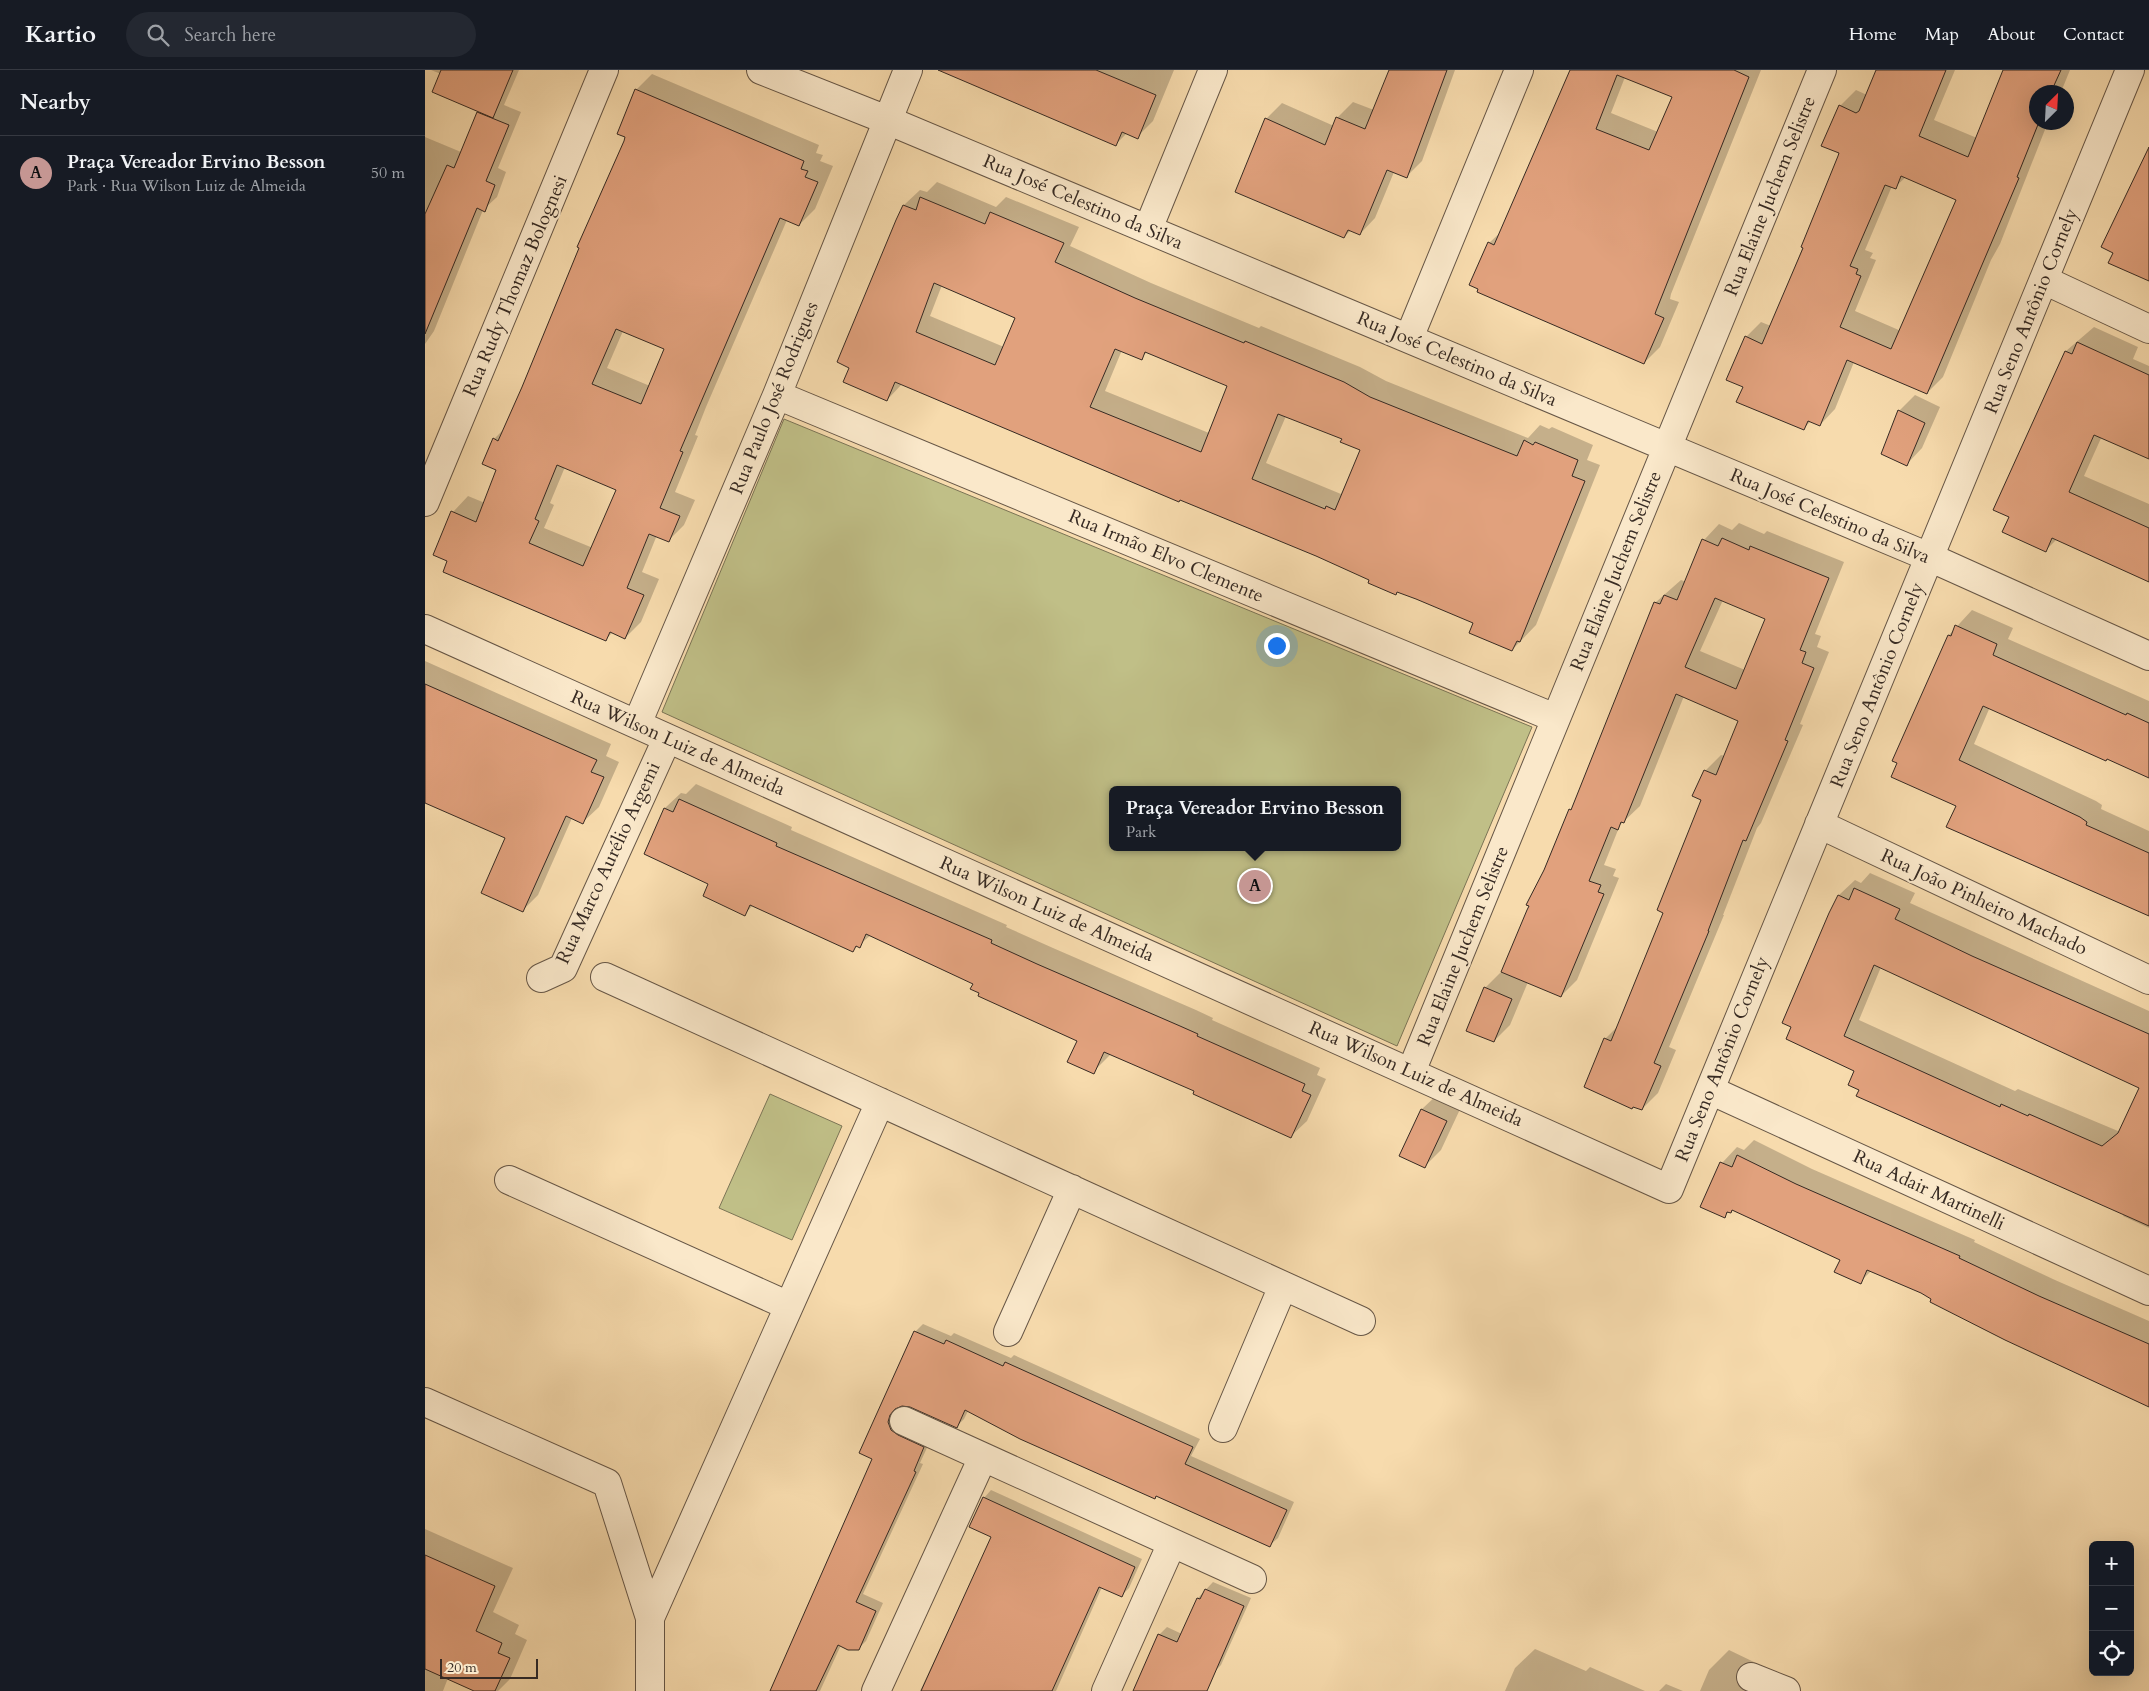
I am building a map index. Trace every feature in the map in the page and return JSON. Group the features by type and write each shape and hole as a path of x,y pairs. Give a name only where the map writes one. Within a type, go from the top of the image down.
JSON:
{"street":[{"name":"Rua Rudy Thomaz Bolognesi","path":"425,502 605,70"},
{"name":"Rua José Celestino da Silva","path":"761,70 887,120 1929,557 2149,656"},
{"name":"Rua Paulo José Rodrigues","path":"637,724 777,395 907,70"},
{"path":"1148,229 1213,70"},
{"path":"1409,338 1519,70"},
{"name":"Rua Elaine Juchem Selistre","path":"1411,1072 1822,70"},
{"name":"Rua Seno Antônio Cornely","path":"1669,1189 2130,70"},
{"path":"2044,280 2149,328"},
{"name":"Rua Irmão Elvo Clemente","path":"777,395 1555,718"},
{"name":"Rua Wilson Luiz de Almeida","path":"425,629 1669,1189"},
{"name":"Rua Marco Aurélio Argemi","path":"541,978 563,968 667,738"},
{"name":"Rua João Pinheiro Machado","path":"1819,824 2149,980"},
{"path":"605,977 1361,1321"},
{"name":"Rua Adair Martinelli","path":"1710,1090 2149,1291"},
{"path":"650,1618 879,1102"},
{"path":"509,1180 789,1306"},
{"path":"1008,1332 1072,1189"},
{"path":"1223,1428 1283,1286"},
{"path":"425,1402 607,1483 650,1618 650,1691"},
{"path":"904,1421 1252,1579"},
{"path":"876,1691 983,1457"},
{"path":"1106,1691 1172,1543"},
{"path":"1751,1678 1786,1691"}],"shaded area":[{"path":"784,419 1532,727 1397,1046 662,712"},
{"path":"770,1094 842,1126 792,1240 719,1208"}],"building":[{"path":"441,70 513,70 493,118 432,92"},
{"path":"938,70 1096,70 1156,95 1138,139 1122,132 1116,146"},
{"path":"1389,70 1447,70 1407,178 1387,170 1360,235 1348,230 1344,238 1235,192 1265,118 1325,145 1336,117 1365,129"},
{"path":"1570,70 1734,70 1749,77 1656,311 1655,314 1664,318 1644,364 1477,292 1478,289 1469,285 1488,242 1494,245","holes":["1617,75 1672,97 1649,150 1596,129"]},
{"path":"1876,70 1946,70 1919,136 1968,157 2003,70 2061,70 2054,85 2029,85 2029,130 2036,130 2017,177 2019,178 1927,394 1847,360 1820,426 1808,421 1804,430 1736,402 1743,387 1726,380 1745,336 1762,344 1803,248 1801,247 1839,153 1821,146 1839,105 1856,113 1859,111","holes":["1901,176 1956,200 1891,349 1840,327 1861,276 1856,274 1858,269 1850,266 1885,185 1896,189"]},
{"path":"635,89 804,161 801,169 808,171 805,177 818,182 799,226 780,218 680,451 683,452 660,508 680,516 669,542 649,534 627,588 644,595 625,639 610,632 606,641 443,572 447,561 433,555 451,511 476,522 496,470 482,464 493,438 498,441 522,387 579,248 577,247 624,141 625,137 617,134","holes":["616,329 664,349 641,404 592,384","557,465 616,490 583,566 529,543 539,521 535,519"]},
{"path":"477,112 509,125 486,181 495,185 485,212 477,208 425,334 425,214 447,165 454,168"},
{"path":"2149,147 2149,281 2108,263 2113,253 2101,247"},
{"path":"920,197 985,224 990,212 1064,243 1055,262 1135,298 1244,343 1245,341 1344,382 1370,397 1517,456 1524,440 1533,445 1535,442 1578,460 1572,476 1585,481 1520,642 1517,641 1512,651 1469,633 1473,623 1397,592 1396,595 1368,583 1369,580 1316,556 1180,500 1179,502 895,382 887,401 843,382 849,368 837,362 896,220 903,205 916,210","holes":["934,283 1015,318 995,365 916,332","1115,349 1142,360 1145,352 1227,386 1201,452 1090,407","1278,414 1342,439 1340,442 1360,450 1335,510 1326,506 1325,509 1252,479"]},
{"path":"2077,342 2149,375 2149,459 2094,435 2069,492 2149,528 2149,582 2052,538 2046,552 2002,532 2009,517 1993,510 2065,351 2072,354"},
{"path":"1898,410 1925,423 1907,466 1881,454"},
{"path":"1722,538 1749,550 1750,546 1829,578 1800,650 1806,652 1802,663 1814,668 1785,740 1788,741 1746,841 1743,840 1709,931 1654,1063 1661,1066 1642,1110 1633,1107 1632,1109 1584,1087 1604,1038 1611,1041 1663,913 1657,910 1701,800 1692,796 1704,770 1716,775 1738,721 1676,694 1624,823 1621,822 1618,830 1611,827 1589,881 1601,885 1598,892 1604,894 1561,997 1501,972 1529,906 1526,905 1544,870 1569,809 1571,810 1654,602 1660,604 1664,595 1677,600 1702,539 1718,546","holes":["1715,598 1765,619 1736,689 1685,667"]},
{"path":"1955,625 1997,644 1993,655 2126,715 2127,713 2149,723 2149,778 2107,759 2106,761 1983,706 1959,760 2080,817 2087,822 2086,825 2149,853 2149,916 1946,827 1956,806 1891,777 1897,763 1892,761 1948,635 1951,636"},
{"path":"425,684 597,760 591,772 604,777 583,824 566,816 523,912 481,893 505,838 425,803"},
{"path":"679,799 777,843 776,846 992,940 991,943 1198,1034 1197,1036 1305,1084 1302,1091 1311,1095 1291,1138 1193,1094 1194,1091 1104,1052 1094,1074 1067,1062 1077,1041 978,996 979,993 970,989 973,984 866,934 860,948 856,946 853,952 750,905 745,916 703,896 708,884 644,854 664,808 673,812"},
{"path":"1854,888 1900,909 1895,919 1972,956 2149,1034 2149,1226 1856,1096 1859,1090 1848,1085 1854,1071 1786,1039 1791,1027 1782,1023 1829,913 1838,895 1849,900","holes":["1874,965 2139,1088 2118,1133 2102,1146 2029,1114 2028,1116 2001,1104 2000,1107 1844,1036"]},
{"path":"1484,987 1512,999 1494,1042 1466,1031"},
{"path":"1421,1109 1447,1121 1425,1168 1399,1156"},
{"path":"1737,1155 1796,1184 1960,1256 1959,1258 2039,1296 2149,1344 2149,1407 2005,1340 1930,1302 1931,1299 1921,1293 1867,1270 1861,1284 1834,1272 1840,1260 1732,1210 1731,1213 1727,1212 1725,1218 1700,1207 1720,1162 1732,1167"},
{"path":"914,1331 944,1344 946,1340 1003,1366 1005,1362 1193,1447 1185,1464 1287,1510 1270,1547 1156,1496 1155,1499 1020,1439 965,1410 957,1428 910,1407 902,1406 895,1409 890,1415 888,1422 891,1430 924,1447 914,1471 916,1472 856,1602 876,1611 859,1650 848,1650 838,1645 816,1691 770,1691 872,1459 859,1453"},
{"path":"983,1497 1135,1567 1122,1597 1099,1587 1052,1691 921,1691 991,1537 969,1527"},
{"path":"425,1555 495,1586 476,1631 502,1643 498,1653 510,1658 495,1691 474,1691 425,1669"},
{"path":"1205,1589 1244,1606 1207,1691 1133,1691 1158,1634 1177,1642 1197,1598 1200,1599"}],"place":[{"name":"Praça Vereador Ervino Besson","path":"1255,886"}]}
